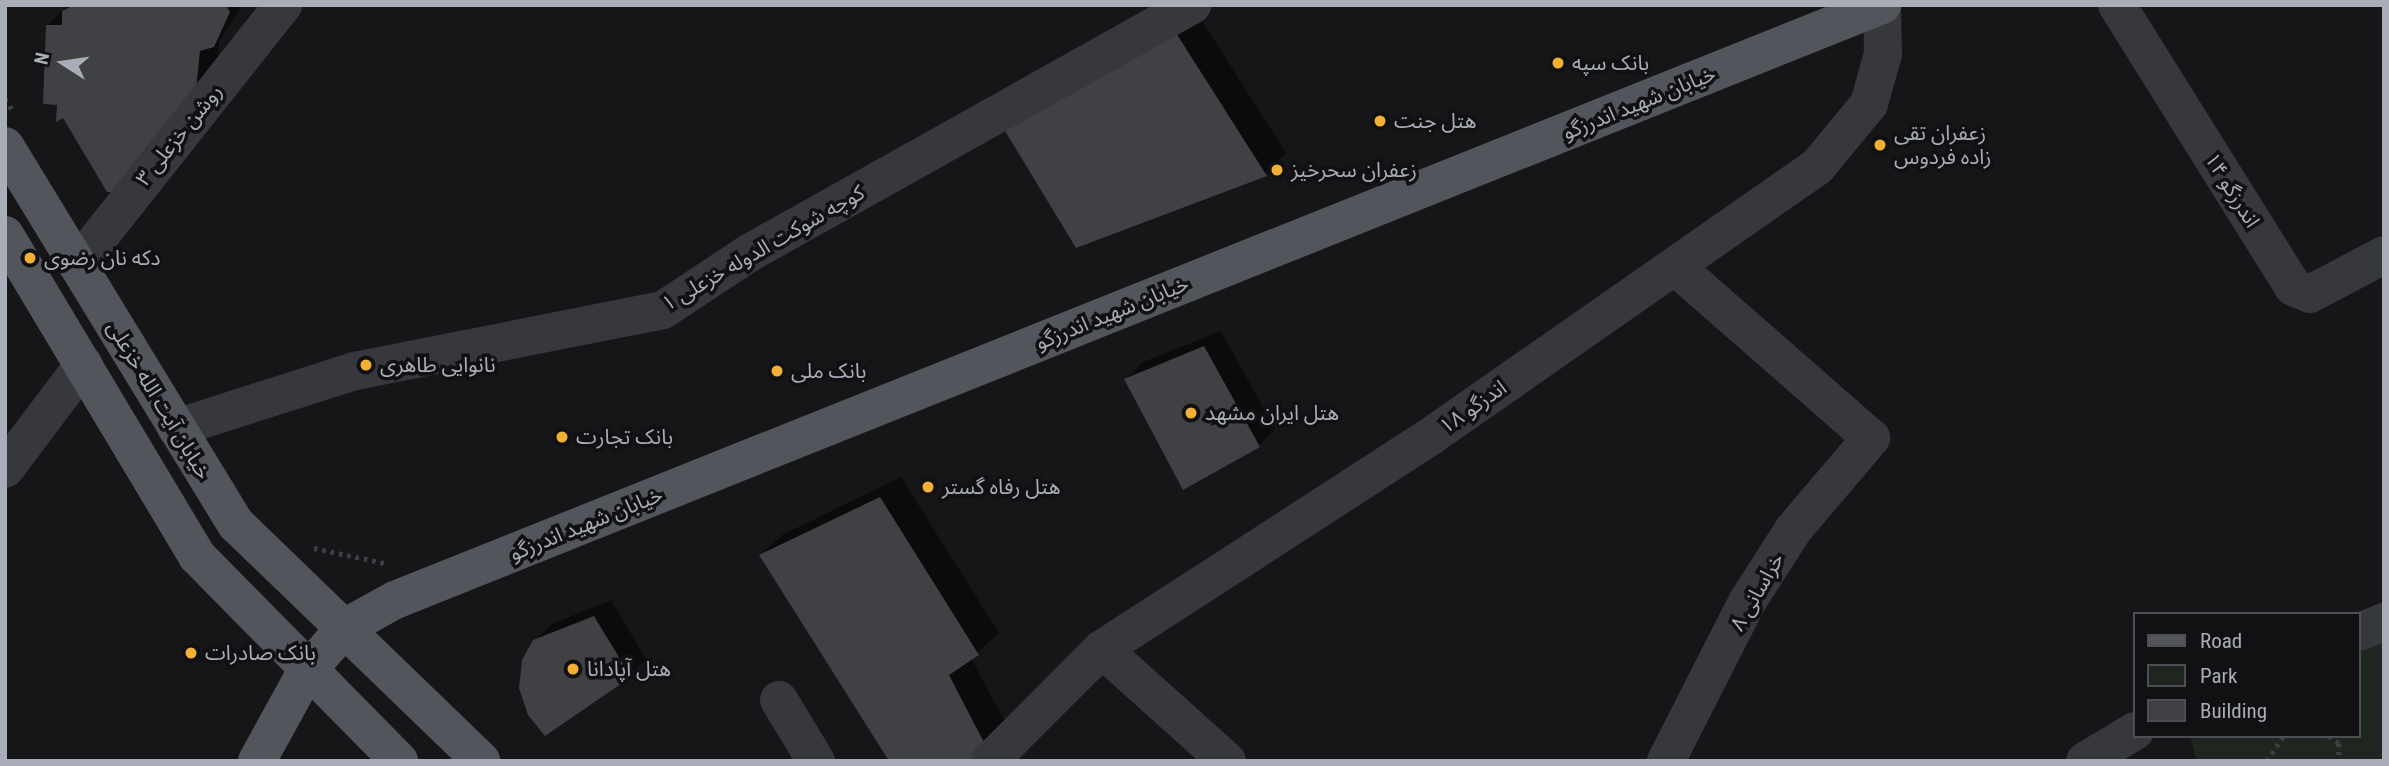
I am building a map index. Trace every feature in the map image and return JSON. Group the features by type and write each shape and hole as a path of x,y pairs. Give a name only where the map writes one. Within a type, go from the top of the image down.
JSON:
{"main road":[{"name":"خیابان شهید اندرزگو","path":"346,627 449,578 1882,5"},
{"name":"خیابان آیت الله خزعلی","path":"12,133 77,265 236,524 346,627 481,761"},
{"path":"5,234 197,556 306,671 399,761"},
{"path":"257,761 306,671 346,627"}],"street":[{"name":"روشن خزعلی ۳","path":"77,265 283,5"},
{"name":"کوچه شوکت الدوله خزعلی ۱","path":"176,428 355,370 663,310 749,253 1192,5"},
{"name":"اندزگو ۱۸","path":"990,761 1102,649 1676,267 1817,167 1869,104 1883,54 1882,5"},
{"name":"اندرزگو ۱۴","path":"2117,5 2293,287 2310,294 2384,255"},
{"name":"خراسانی ۸","path":"1667,761 1746,602 1793,530 1871,439 1676,267"},
{"path":"5,469 84,364"},
{"path":"2361,631 2384,622"},
{"path":"1102,649 1227,761"},
{"path":"779,701 816,761"},
{"path":"2085,761 2134,732"}],"path":[{"path":"5,99 12,133"},
{"path":"310,547 449,578"},
{"path":"2267,761 2282,738"},
{"path":"2332,738 2339,743 2339,761"}],"green space":[{"path":"2384,635 2384,761 2197,761 2191,738 2361,738 2361,644"}],"building":[{"path":"74,5 226,5 230,12 214,47 200,51 196,90 118,192 107,192 63,118 56,122 57,105 43,104 46,25 62,25 62,11"},
{"path":"1171,25 1267,176 1076,248 1002,126"},
{"name":"هتل ایران مشهد","path":"1204,346 1260,447 1183,490 1124,379"},
{"path":"880,497 979,655 949,675 989,752 975,761 889,761 759,555"},
{"name":"هتل آپادانا","path":"594,616 631,677 545,736 528,715 519,688 522,660 533,640"}],"place":[{"name":"بانک سپه","path":"1558,63"},
{"name":"هتل جنت","path":"1380,121"},
{"name":"زعفران تقی زاده فردوس","path":"1880,145"},
{"name":"زعفران سحرخیز","path":"1277,170"},
{"name":"دکه نان رضوی","path":"30,258"},
{"name":"نانوایی طاهری","path":"366,365"},
{"name":"بانک ملی","path":"777,371"},
{"name":"هتل ایران مشهد","path":"1191,413"},
{"name":"بانک تجارت","path":"562,437"},
{"name":"هتل رفاه گستر","path":"928,487"},
{"name":"بانک صادرات","path":"191,653"},
{"name":"هتل آپادانا","path":"573,669"}]}
